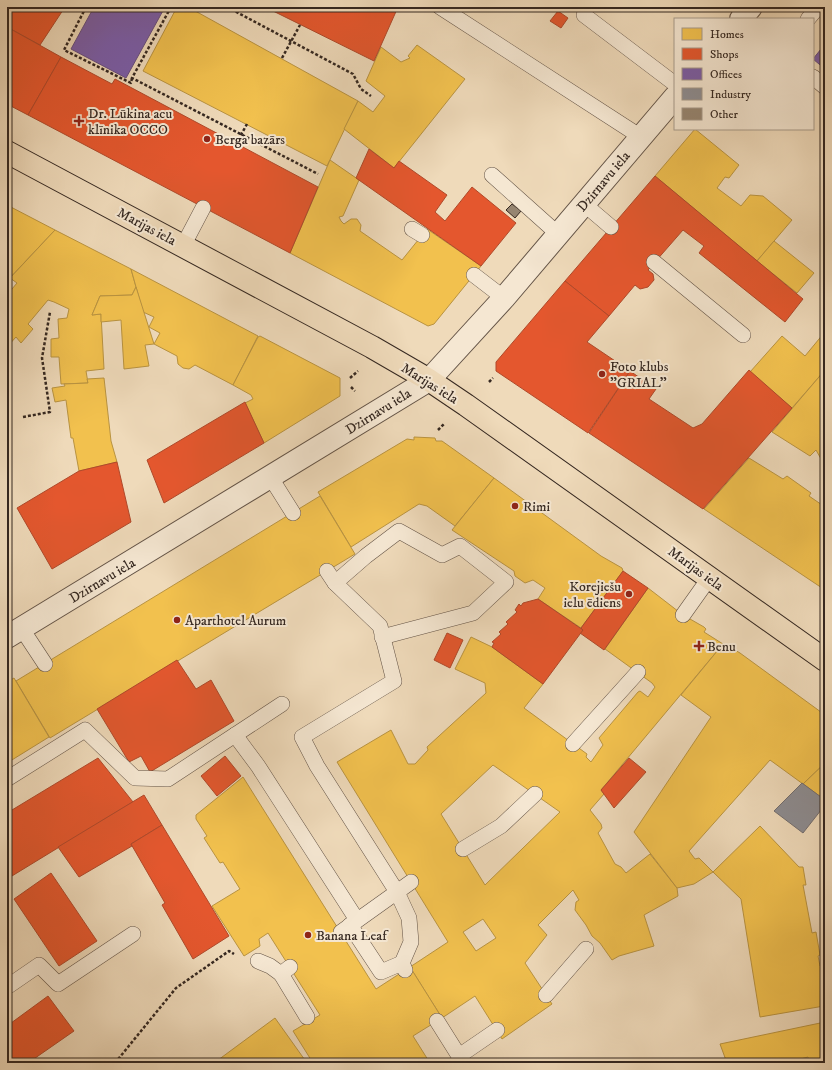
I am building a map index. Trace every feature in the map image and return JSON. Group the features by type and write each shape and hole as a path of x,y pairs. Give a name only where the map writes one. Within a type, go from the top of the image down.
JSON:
{"main road":[{"name":"Marijas iela","path":"7,152 381,352 429,380 710,577 825,660"}],"street":[{"path":"742,18 751,7"},
{"name":"Dzirnavu iela","path":"14,633 271,478 429,380 504,298 674,98"}],"lane":[{"path":"440,7 641,137"},
{"path":"809,18 818,7"},
{"path":"584,15 674,83"},
{"path":"814,78 825,87"},
{"path":"492,174 558,234"},
{"path":"584,204 611,227"},
{"path":"183,246 203,208"},
{"path":"654,262 743,335"},
{"path":"474,275 504,298"},
{"path":"271,478 293,513"},
{"path":"235,735 258,766 349,926 381,972 403,967 411,942 409,918 397,892 318,766 302,737 394,681 382,637 380,626 331,577 366,556 399,530 442,555 460,546 506,582 473,613 382,637"},
{"path":"683,615 710,577"},
{"path":"14,633 45,664"},
{"path":"573,744 638,672"},
{"path":"7,779 85,730 135,778 168,779 282,704"},
{"path":"463,849 501,826 535,794"},
{"path":"349,926 411,882"},
{"path":"7,986 39,965 58,984 133,934"},
{"path":"546,995 586,949"},
{"path":"258,961 285,970 307,1017"},
{"path":"437,1021 459,1056 497,1030"}],"path":[{"path":"86,7 64,50 131,83 132,78 171,7"},
{"path":"227,7 353,74 361,89 371,96"},
{"path":"282,58 300,25"},
{"path":"132,78 318,174"},
{"path":"236,144 247,124"},
{"path":"23,417 50,412 42,358 50,312"},
{"path":"350,378 359,371"},
{"path":"489,382 493,378"},
{"path":"351,387 355,390"},
{"path":"438,430 444,424"},
{"path":"115,1063 176,988 229,951 240,958"}],"building: Homes":[{"path":"177,7 188,7 358,101 327,166 143,71"},
{"path":"417,45 465,79 394,168 344,129 358,101 373,112 385,96 366,81 381,47 401,62 410,58 408,56"},
{"path":"694,130 696,130 739,165 729,178 725,177 717,188 741,206 750,195 763,196 792,220 757,261 655,176"},
{"path":"330,160 359,180 343,216 339,217 344,224 351,219 357,219 361,225 360,231 402,260 427,229 481,266 434,324 428,326 290,253"},
{"path":"7,205 55,230 7,281"},
{"path":"55,230 131,269 136,287 132,295 100,296 92,315 101,314 104,369 86,371 88,383 61,384 59,357 51,357 51,339 59,338 58,319 67,318 69,309 54,302 48,300 28,324 33,329 21,343 16,337 7,347 7,295 17,283 10,278"},
{"path":"774,241 814,273 797,293 757,261"},
{"path":"131,269 258,336 233,385 195,365 189,369 183,368 178,364 177,356 154,344 160,333 149,327 154,317 143,312"},
{"path":"136,287 154,344 145,345 149,366 124,369 121,320 101,322 101,314 92,315 100,296 132,295"},
{"path":"824,333 825,370 792,408 750,372 782,336 805,356"},
{"path":"260,336 340,378 340,396 264,443 245,403 253,399 251,395 233,385 258,337"},
{"path":"825,370 825,466 816,450 810,456 772,432"},
{"path":"104,378 111,441 117,462 79,471 73,438 71,438 66,400 55,402 52,388 65,386 64,384 88,383 87,379"},
{"path":"414,437 435,438 436,441 442,441 494,478 455,526 427,506 419,504 351,547 318,492 407,439 414,440"},
{"path":"749,458 783,479 787,476 811,493 809,496 825,507 825,590 704,509"},
{"path":"494,478 601,556 622,568 623,571 581,628 538,599 545,588 533,580 525,583 515,576 514,571 452,530"},
{"path":"320,496 355,554 50,738 16,681"},
{"path":"648,588 683,615 704,627 706,629 704,632 723,644 601,790 604,794 590,810 601,824 602,828 598,833 615,864 621,867 626,873 650,854 677,888 678,896 644,915 654,946 619,956 612,960 600,943 592,936 575,910 576,902 579,900 573,890 538,925 547,935 525,963 552,1004 502,1039 475,996 442,1018 410,967 448,942 337,762 391,730 408,764 415,764 428,750 427,747 486,693 485,683 455,669 471,637 492,647 543,684 524,708 587,754 586,757 591,762 603,745 599,738 638,692 640,691 648,697 655,687 652,683 605,649","holes":["493,765 560,812 485,885 441,814","483,919 496,938 476,951 463,932"]},
{"path":"723,644 740,653 825,715 825,763 803,784 770,760 689,851 695,859 699,858 713,872 694,884 677,888 634,832 711,717 681,695"},
{"path":"14,678 49,737 7,763 7,682"},
{"path":"825,763 825,800 803,784"},
{"path":"243,777 376,989 410,967 442,1018 413,1036 430,1063 364,1063 362,1061 359,1063 313,1063 293,1031 320,1015 268,933 259,939 260,946 244,956 212,906 240,889 223,862 220,863 204,838 207,836 196,819 196,815"},
{"path":"760,826 799,867 803,867 806,885 803,885 812,933 816,932 820,955 818,956 820,966 822,965 825,987 821,987 824,1006 760,1017 741,899 713,872"},
{"path":"275,1018 307,1063 214,1063"},
{"path":"825,1022 825,1063 809,1063 808,1057 786,1063 727,1063 720,1044"}],"building: Shops":[{"path":"7,7 60,7 63,10 40,45 7,27"},
{"path":"265,7 398,7 374,61"},
{"path":"558,11 568,18 561,28 550,21"},
{"path":"7,27 61,57 28,115 7,104"},
{"path":"61,57 112,84 115,79 318,187 290,253 28,115"},
{"path":"369,149 394,168 399,161 447,195 435,212 445,221 472,187 516,223 481,266 356,178"},
{"path":"655,176 803,299 785,322 699,253 704,246 683,230 648,270 653,274 654,280 648,287 640,289 635,285 609,316 565,281"},
{"path":"565,281 609,316 587,342 630,371 588,433 496,371 496,362"},
{"path":"749,370 792,408 703,509 589,433 630,371 656,389 649,399 693,428 702,424"},
{"path":"245,402 264,443 164,503 147,460"},
{"path":"117,462 131,522 52,569 17,508 79,471"},
{"path":"623,571 648,588 604,650 580,633 583,630 581,628"},
{"path":"538,599 583,630 543,684 492,647 494,643 492,642 501,634 499,632 508,624 506,622 517,612 515,610 519,604 521,606 523,603"},
{"path":"447,633 463,640 450,668 434,660"},
{"path":"177,660 196,689 211,680 234,721 150,772 141,756 129,762 97,709"},
{"path":"225,756 241,776 217,796 201,776"},
{"path":"98,758 133,802 7,879 7,813"},
{"path":"629,758 646,772 614,808 601,790"},
{"path":"144,795 162,825 131,844 132,846 79,877 58,847"},
{"path":"162,825 229,936 193,959 162,905 165,903 131,844"},
{"path":"51,873 97,941 59,966 14,899"},
{"path":"48,996 74,1031 28,1063 7,1063 7,1026"}],"building: Offices":[{"path":"94,7 165,7 126,78 71,49"},
{"path":"825,44 825,69 814,60"}],"building: Industry":[{"path":"802,783 825,800 825,805 803,833 774,811"}],"building: Other":[{"path":"512,204 521,211 515,218 506,210"}],"place":[{"name":"Dr. Lūkina acu klīnika OCCO","path":"79,121"},
{"name":"Berga bazārs","path":"207,139"},
{"name":"Foto klubs \"GRIAL\"","path":"602,374"},
{"name":"Rimi","path":"515,506"},
{"name":"Korejiešu ielu ēdiens","path":"629,594"},
{"name":"Aparthotel Aurum","path":"177,620"},
{"name":"Benu","path":"699,646"},
{"name":"Banana Leaf","path":"308,935"}]}
